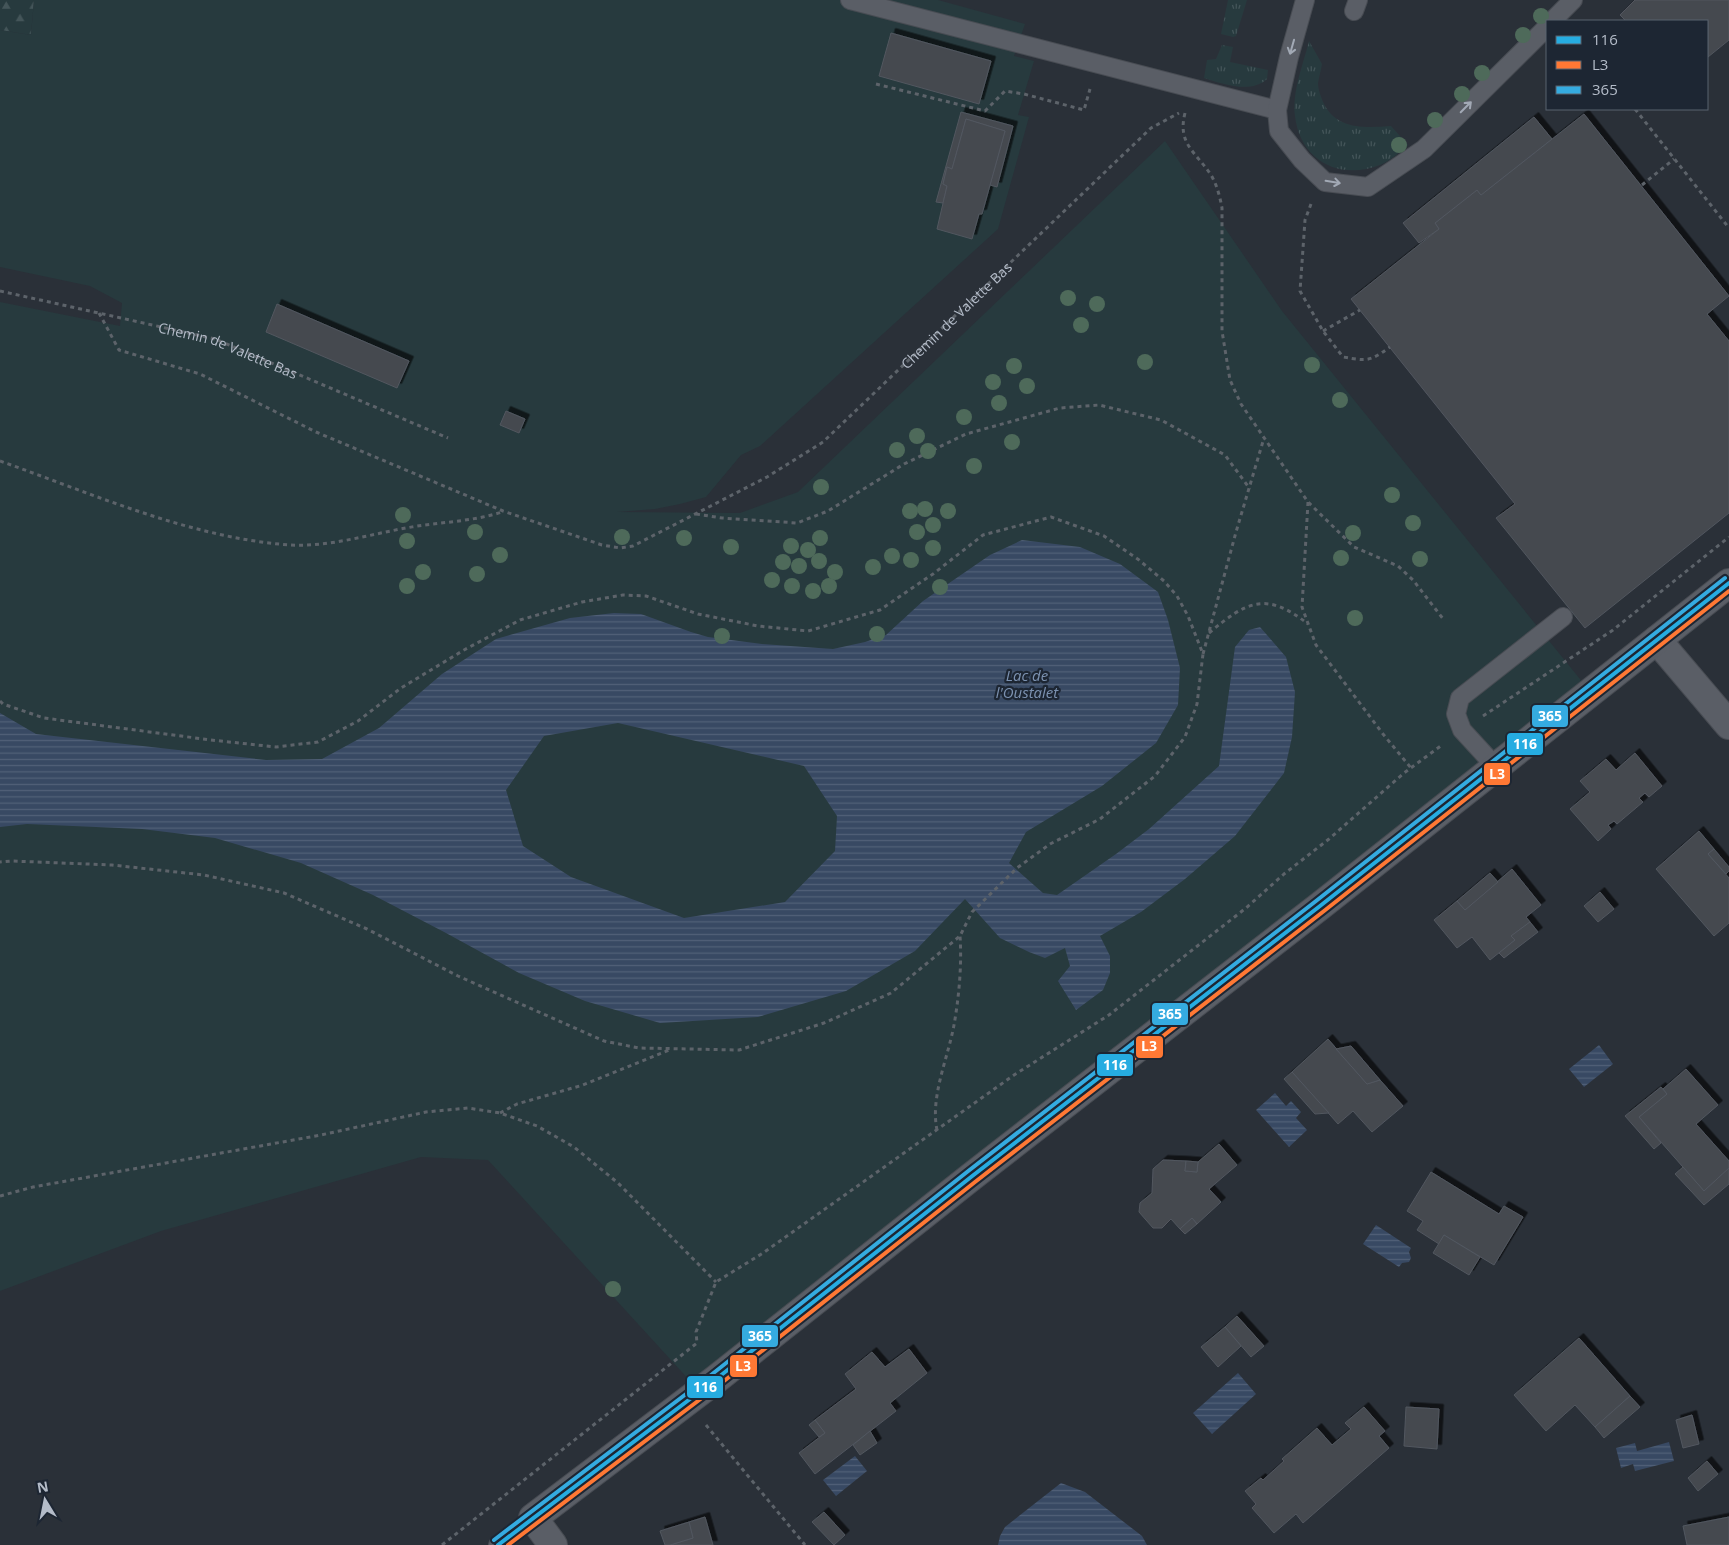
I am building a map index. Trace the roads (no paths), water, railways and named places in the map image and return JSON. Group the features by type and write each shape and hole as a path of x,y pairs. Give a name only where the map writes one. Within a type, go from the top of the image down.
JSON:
{"street":[{"path":"552,1545 533,1518 687,1401 1729,583"},
{"path":"1657,640 1729,725"}],"lane":[{"path":"850,0 1277,110"},
{"path":"1305,0 1277,110 1279,131 1302,160 1325,182 1368,187 1424,149 1546,28"},
{"path":"1553,20 1574,0"},
{"path":"1496,767 1462,730 1456,714 1460,698 1563,617"},
{"path":"498,1545 533,1518"}],"water":[{"name":"Lac de l'Oustalet","path":"1022,540 1080,547 1120,564 1158,592 1168,620 1180,668 1178,705 1156,743 1102,786 1026,832 1009,863 1043,893 1057,895 1116,854 1149,829 1219,766 1235,647 1249,630 1260,627 1286,657 1295,692 1292,737 1284,773 1235,836 1185,879 1141,912 1100,936 1110,956 1110,973 1103,990 1076,1010 1058,981 1070,966 1065,948 1045,958 1000,938 965,899 915,951 846,991 758,1017 660,1023 585,1001 519,973 373,895 301,863 215,838 142,829 27,824 0,827 0,713 36,734 266,760 322,759 379,728 442,674 496,639 570,618 614,613 641,614 708,637 762,644 833,649 886,635 923,601 990,555","holes":["618,723 804,766 837,816 835,851 785,902 684,918 571,877 523,846 506,790 544,736"]},
{"path":"1599,1045 1613,1064 1584,1087 1569,1069"},
{"path":"1275,1093 1286,1106 1291,1101 1301,1112 1296,1118 1307,1130 1289,1147 1256,1110"},
{"path":"1376,1225 1411,1248 1409,1262 1402,1263 1399,1267 1363,1244"},
{"path":"1238,1373 1256,1394 1212,1434 1193,1413"},
{"path":"1669,1442 1674,1461 1635,1471 1633,1464 1621,1468 1616,1448 1635,1443 1637,1451"},
{"path":"855,1456 867,1471 836,1496 823,1480"},
{"path":"1061,1483 1085,1492 1142,1536 1147,1545 998,1545 1005,1527"}]}
